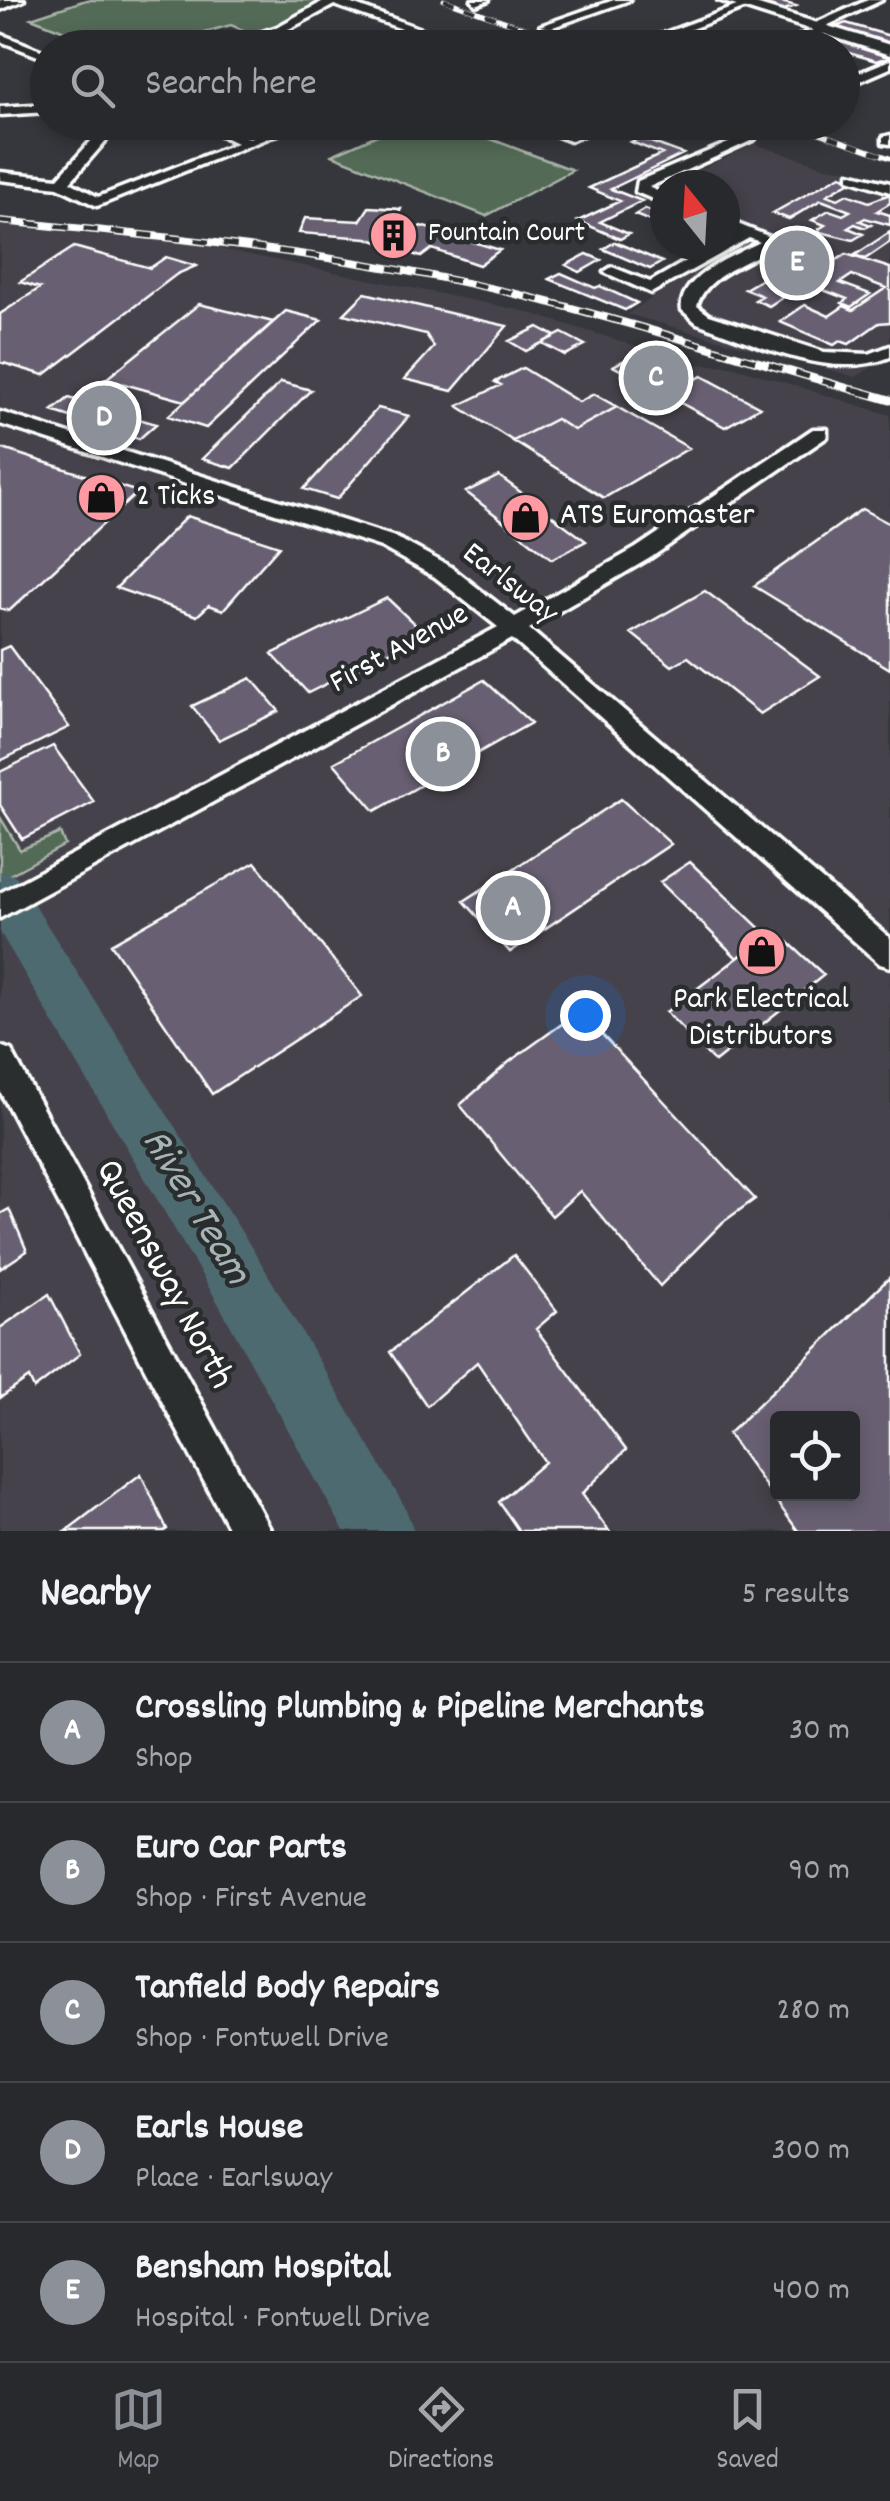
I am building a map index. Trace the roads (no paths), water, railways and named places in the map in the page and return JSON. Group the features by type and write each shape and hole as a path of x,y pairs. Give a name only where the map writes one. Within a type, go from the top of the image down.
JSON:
{"street":[{"path":"0,5 17,0"},
{"path":"546,26 624,0"},
{"path":"815,30 878,0"},
{"path":"279,30 332,1 418,30"},
{"path":"675,30 742,3 825,30"},
{"path":"3,41 30,51"},
{"path":"860,41 890,50"},
{"path":"860,77 890,64"},
{"path":"0,99 7,110"},
{"path":"62,183 100,140"},
{"path":"243,140 250,143"},
{"path":"0,176 62,183 97,202 257,140"},
{"path":"676,170 748,140"},
{"path":"854,176 890,188"},
{"path":"740,229 772,242 698,284 688,296 688,307 703,319 823,358 865,360 890,351"},
{"path":"612,272 652,288 748,232"},
{"name":"Earlsway","path":"0,418 388,542 444,572 514,628 890,955"},
{"name":"First Avenue","path":"0,906 514,628 652,547 820,432"},
{"name":"Queensway North","path":"0,1060 251,1531"}],"waterway":[{"name":"River Team","path":"0,890 239,1282 381,1531"}],"railway":[{"path":"444,0 530,30"},
{"path":"839,140 890,158"},
{"path":"0,221 261,249 391,268 606,317 864,393"},
{"path":"855,390 890,400"}],"place":[{"name":"Fountain Court","path":"393,235"},
{"name":"Bensham Hospital","path":"797,263"},
{"name":"Tanfield Body Repairs","path":"656,378"},
{"name":"Earls House","path":"104,418"},
{"name":"2 Ticks","path":"101,498"},
{"name":"ATS Euromaster","path":"525,517"},
{"name":"Euro Car Parts","path":"443,754"},
{"name":"Crossling Plumbing & Pipeline Merchants","path":"513,908"},
{"name":"Park Electrical Distributors","path":"761,951"}]}
